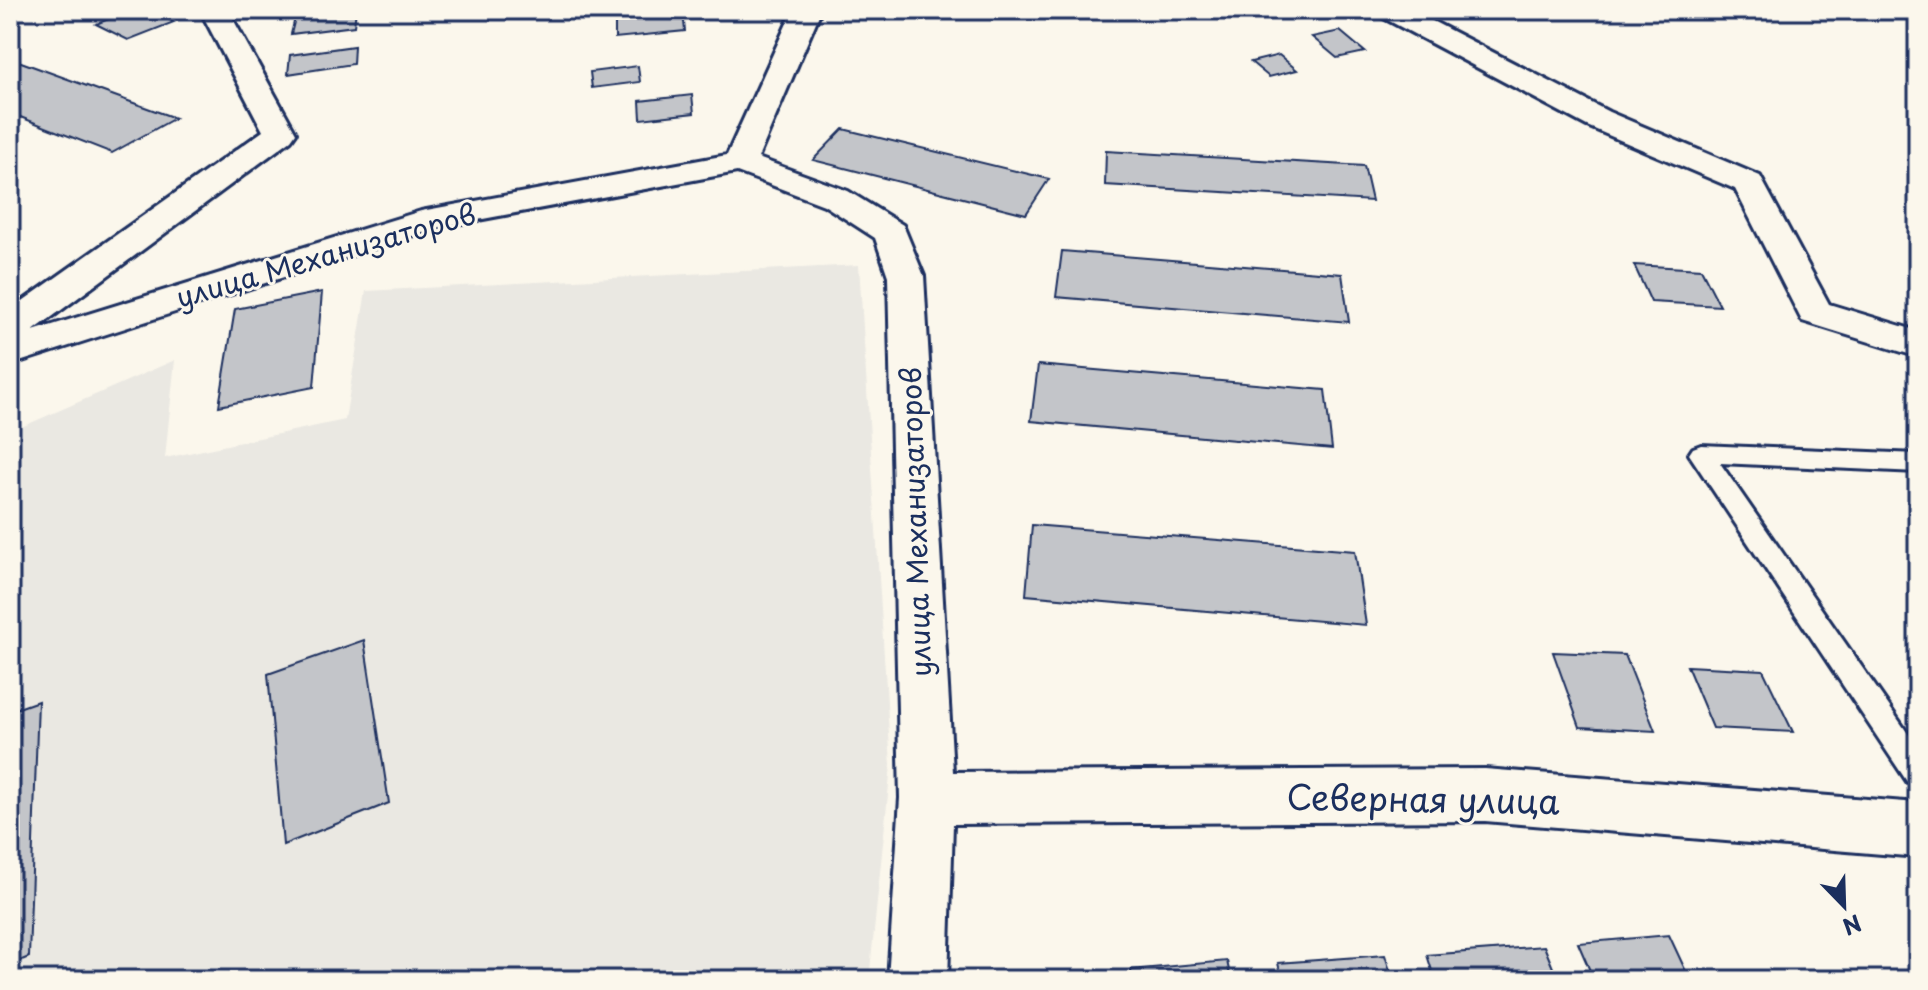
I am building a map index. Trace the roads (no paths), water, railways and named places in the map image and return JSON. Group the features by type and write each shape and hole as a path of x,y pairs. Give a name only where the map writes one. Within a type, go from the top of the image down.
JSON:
{"street":[{"path":"10,329 280,133 214,10"},
{"path":"740,162 807,10"},
{"path":"1390,10 1598,119 1748,183 1815,312 1918,344"},
{"name":"улица Механизаторов","path":"10,352 433,218 740,162 836,198 891,233 906,276 927,798 918,980"},
{"name":"Северная улица","path":"927,798 1485,795 1918,830"}],"lane":[{"path":"1918,463 1701,454 1918,773"}]}
